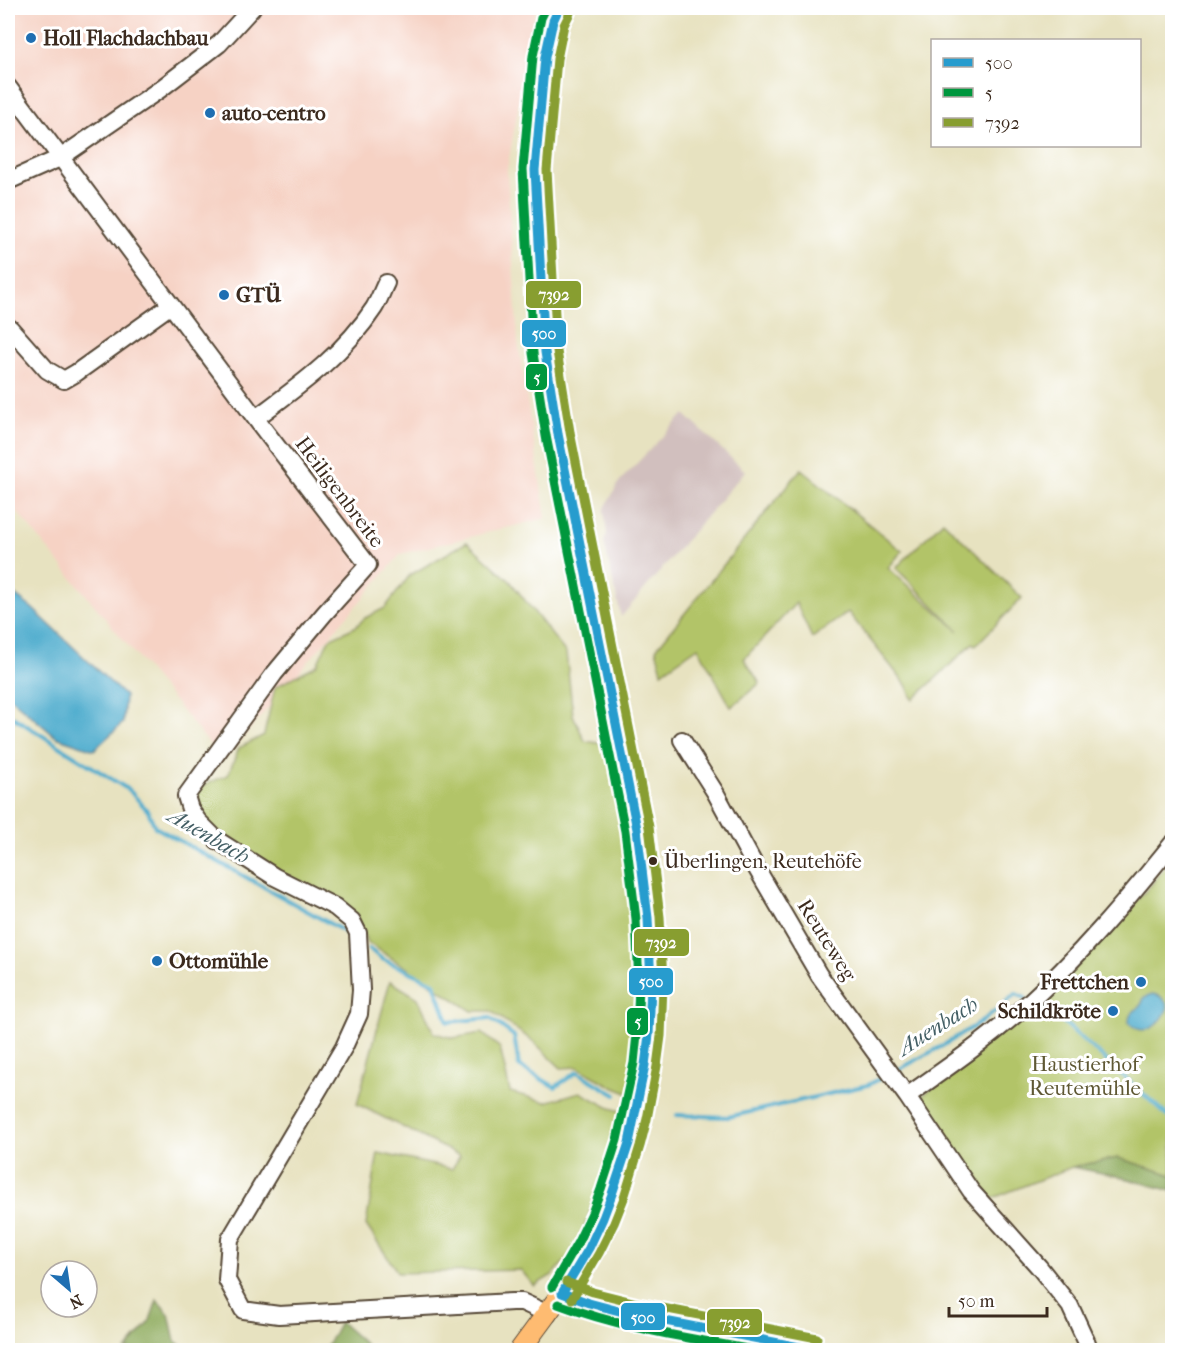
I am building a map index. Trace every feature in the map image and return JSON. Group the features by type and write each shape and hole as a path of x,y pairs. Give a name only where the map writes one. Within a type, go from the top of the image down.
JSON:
{"main road":[{"path":"520,1350 562,1293 592,1241 626,1154 642,1084 649,1038 651,981 644,877 637,829 568,489 545,352 535,170 545,57 556,12"}],"street":[{"path":"8,181 60,158 159,90 219,44 252,8"},
{"name":"Heiligenbreite","path":"8,87 368,565 274,674 186,796 190,809 198,821 218,840 275,877 335,907 352,921 358,933 361,990 359,1014 344,1047 230,1239 227,1280 243,1310 279,1315 512,1302 522,1302 548,1314"},
{"path":"256,418 325,366 354,334 374,307 386,283"},
{"path":"10,328 47,370 64,380 171,304"},
{"name":"Reuteweg","path":"682,740 715,792 819,975 971,1191 1070,1306 1089,1350"},
{"path":"902,1090 969,1052 1022,1009 1084,948 1173,844"},
{"path":"562,1293 634,1315 815,1350"}],"shaded area":[{"path":"8,8 536,8 507,170 518,342 546,518 401,554 223,760 8,501"},
{"path":"684,414 745,471 621,617 604,542 607,534 604,510 619,482"}],"green space":[{"path":"801,469 902,551 888,568 959,631 896,568 943,521 1022,598 976,645 973,643 913,700 906,685 848,612 812,638 796,603 744,659 760,683 731,707 698,647 662,672 656,649"},
{"path":"467,542 510,581 566,653 573,715 585,741 610,745 632,864 640,976 634,1073 630,1094 577,1067 561,1068 534,1042 491,1011 472,1011 367,942 355,915 276,874 203,821 193,798 201,786 228,775 239,748 264,735 275,687 317,665 329,639 355,627 365,618 385,608 410,575"},
{"name":"Haustierhof Reutemühle","path":"1172,858 1172,1175 1118,1158 1072,1167 988,1200 925,1115 919,1099 1080,961 1151,885"},
{"path":"390,981 418,998 434,1033 453,1038 482,1033 500,1048 510,1092 546,1102 580,1092 610,1108 624,1112 611,1158 583,1229 569,1256 554,1274 534,1286 521,1270 398,1273 366,1225 378,1153 452,1169 460,1156 357,1104"},
{"path":"1118,1158 1172,1175 1172,1191 1072,1167"},
{"path":"157,1300 169,1314 175,1341 188,1350 126,1350 149,1323"},
{"path":"340,1322 368,1347 366,1350 325,1350"}],"water":[{"path":"8,590 32,608 125,696 123,723 94,750 56,737 8,696"},
{"path":"1152,994 1160,996 1168,1007 1162,1019 1147,1029 1135,1028 1129,1023 1130,1015 1140,1006 1144,997"}],"waterway":[{"name":"Auenbach","path":"8,714 129,790 148,811 155,827 347,933"},
{"name":"Auenbach","path":"369,949 382,959 434,983 448,1022 490,1018 514,1036 519,1066 555,1087 577,1072 616,1095"},
{"name":"Auenbach","path":"894,1072 981,1022 1016,994 1025,998"},
{"name":"Auenbach","path":"1034,1002 1048,1008 1172,1120"},
{"name":"Auenbach","path":"677,1115 728,1117 868,1085 887,1075"}],"transit line":[{"name":"5","path":"546,8 541,18 533,56 523,169 533,353 546,436 625,831 636,919 639,985 634,1063 617,1140 592,1213 552,1287"},
{"name":"500","path":"559,8 553,21 545,57 535,170 545,352 558,434 637,829 648,918 651,985 645,1065 629,1143 603,1218 589,1248 562,1293"},
{"name":"7392","path":"570,13 564,25 557,59 547,170 557,351 570,432 649,827 660,917 663,985 657,1066 640,1146 614,1223 572,1299"},
{"name":"7392","path":"566,1282 593,1292 637,1303 817,1338"},
{"name":"500","path":"562,1293 634,1315 815,1350"},
{"name":"5","path":"558,1304 630,1326 754,1350"}],"place":[{"name":"Holl Flachdachbau","path":"31,38"},
{"name":"auto-centro","path":"210,113"},
{"name":"GTÜ","path":"224,295"},
{"name":"Überlingen, Reutehöfe","path":"653,861"},
{"name":"Ottomühle","path":"157,961"},
{"name":"Frettchen","path":"1141,982"},
{"name":"Schildkröte","path":"1113,1011"}]}
